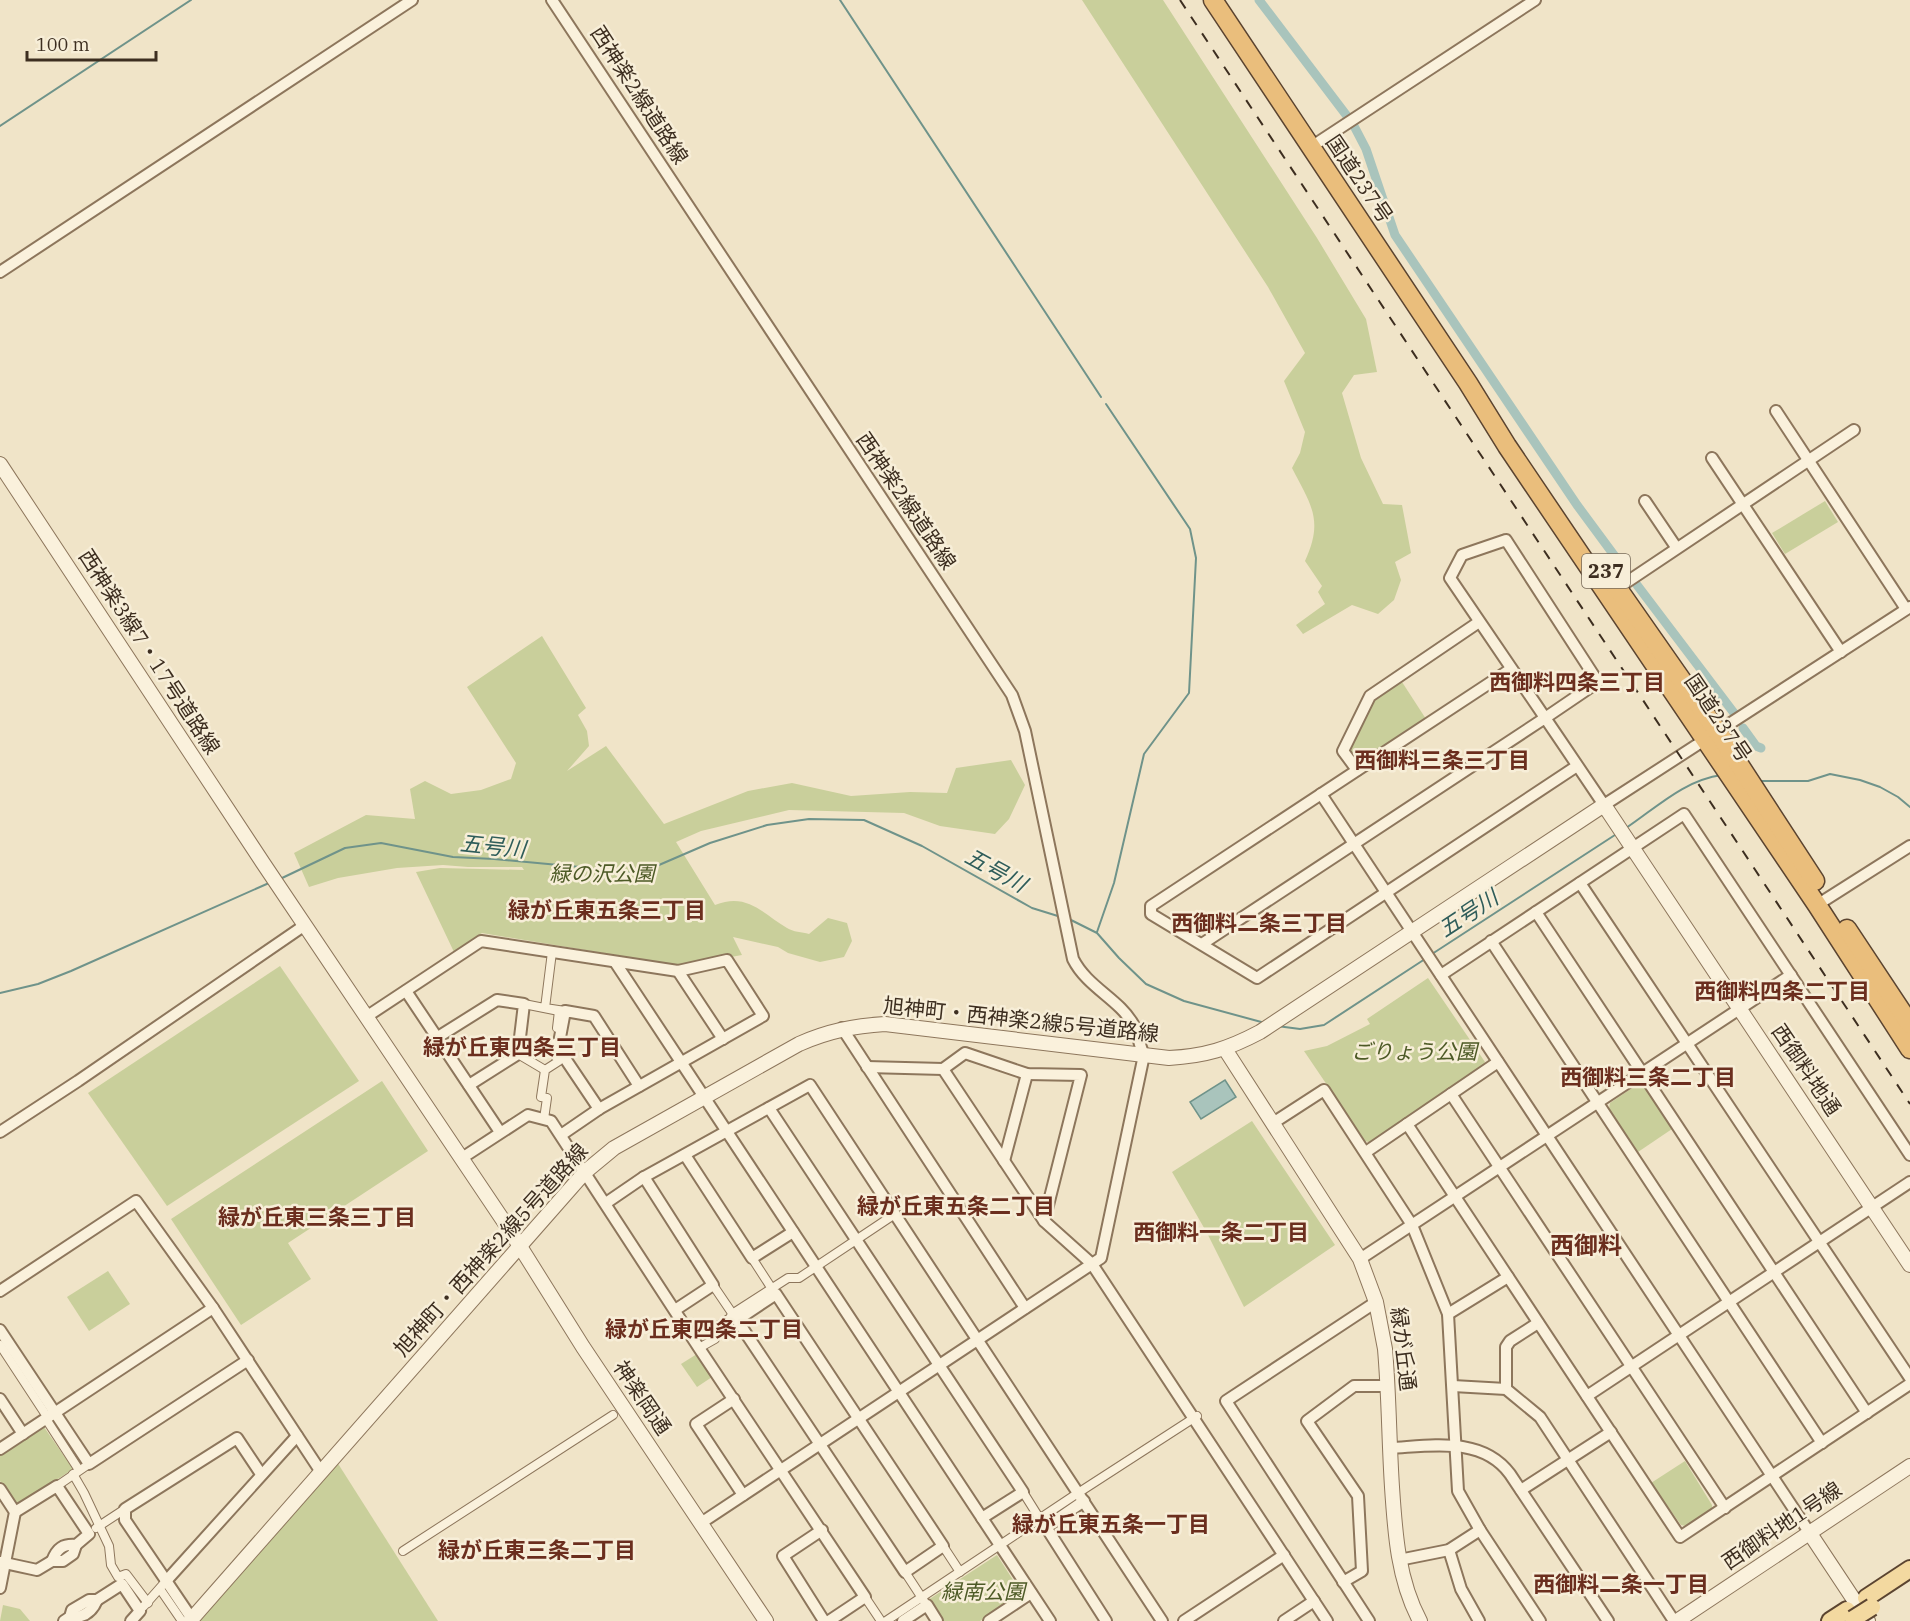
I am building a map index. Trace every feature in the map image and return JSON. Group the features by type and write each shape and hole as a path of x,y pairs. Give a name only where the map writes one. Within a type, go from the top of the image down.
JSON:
{"highway":[{"name":"国道237号","path":"1213,0 1468,383 1747,788 1822,902 1910,1049"},
{"name":"国道237号","path":"1822,902 1910,1024"}],"main road":[{"path":"1859,1613 1910,1569"},
{"path":"1830,1621 1859,1613 1910,1581"}],"street":[{"path":"0,272 412,0"},
{"name":"西神楽2線道路線","path":"552,0 1012,694 1024,731 1073,959 1079,972 1133,1024 1144,1055"},
{"path":"1311,147 1535,0"},
{"path":"1225,1049 1260,1032 1908,608 1776,411"},
{"path":"1613,591 1854,430"},
{"path":"1712,458 1841,652"},
{"name":"西神楽3線7・17号道路線","path":"0,464 305,925"},
{"path":"1645,501 1676,547"},
{"path":"1202,944 1545,718 1598,682 1506,540 1461,555 1450,578 1479,622 1545,718 1604,805"},
{"path":"1357,770 1343,752 1370,696 1479,622"},
{"path":"1511,669 1151,906 1151,914 1257,978 1577,766"},
{"path":"1321,794 1809,1532 1859,1613"},
{"name":"西御料地通","path":"1604,805 1910,1265"},
{"path":"1441,975 1580,883 1630,843 1684,814 1910,1155"},
{"path":"1822,902 1910,846"},
{"path":"1580,883 1910,1378"},
{"path":"1536,912 1867,1413"},
{"path":"0,1132 305,925 366,1017 481,941 678,971 727,960 763,1016 599,1109 561,1134"},
{"path":"1491,942 1822,1443"},
{"path":"545,1008 552,952"},
{"path":"615,962 1050,1621"},
{"path":"678,971 723,1039"},
{"path":"1360,1259 1791,975"},
{"path":"406,991 500,1132"},
{"path":"438,1037 497,1000 594,1016 639,1086"},
{"path":"518,1054 524,1004"},
{"path":"544,1119 547,1098 541,1097 545,1070 559,1061 554,1053 562,1011"},
{"path":"562,1011 558,1048 599,1109"},
{"name":"神楽岡通","path":"366,1017 462,1158 766,1621"},
{"name":"旭神町・西神楽2線5号道路線","path":"188,1620 585,1172 614,1148 799,1044 842,1028 885,1024 1168,1058 1225,1049"},
{"path":"842,1028 1025,1308"},
{"name":"緑が丘通","path":"1225,1049 1360,1259 1376,1302 1382,1326 1388,1386 1390,1448 1399,1560 1407,1589 1420,1621"},
{"path":"867,1067 943,1069 965,1053 1027,1074 1081,1075 1044,1221"},
{"path":"469,1085 518,1054"},
{"path":"518,1054 545,1070"},
{"path":"701,1523 1101,1258 1144,1055"},
{"path":"1366,1152 1498,1062"},
{"path":"943,1069 1044,1221 1092,1264 1196,1418 1327,1621"},
{"path":"1004,1161 1027,1074"},
{"path":"606,1203 644,1177 810,1085 1162,1621"},
{"path":"1273,1123 1324,1090 1412,1225 1448,1314 1458,1491 1480,1530 1540,1621"},
{"path":"1451,1094 1725,1508"},
{"path":"769,1108 1106,1621"},
{"path":"462,1158 528,1115 552,1121 699,1348 865,1597 884,1621 924,1601"},
{"path":"1407,1124 1680,1537 1910,1384"},
{"path":"685,1155 960,1572"},
{"path":"644,1177 713,1285 937,1621"},
{"path":"1587,1396 1910,1182"},
{"path":"0,1291 136,1201 213,1308 321,1472"},
{"path":"699,1348 715,1339 718,1326 774,1291 788,1278 800,1278 895,1214"},
{"path":"752,1258 793,1232"},
{"path":"1448,1314 1508,1277"},
{"path":"675,1310 713,1285"},
{"path":"1369,1621 1226,1401 1376,1302"},
{"path":"0,1449 213,1308"},
{"path":"1506,1389 1506,1347 1510,1341 1538,1323"},
{"path":"0,1330 80,1470 84,1493 109,1546 111,1565 117,1577 126,1574 144,1607"},
{"path":"0,1345 50,1417"},
{"path":"0,1588 3,1563 15,1512 248,1360"},
{"path":"1343,1582 1362,1571 1358,1496 1307,1420 1354,1386 1388,1386"},
{"path":"1453,1386 1506,1389 1540,1417 1675,1621"},
{"path":"0,1399 23,1434"},
{"path":"734,1399 696,1424 743,1496"},
{"path":"403,1551 613,1415"},
{"path":"903,1621 960,1572 1000,1546 1043,1523 1196,1418"},
{"path":"1521,1490 1611,1432"},
{"path":"131,1621 297,1436"},
{"path":"3,1563 37,1570 52,1561 56,1551 65,1544 76,1545 99,1526 237,1438 261,1474"},
{"path":"1390,1448 1455,1445 1481,1451 1496,1459 1504,1466 1521,1490 1608,1621"},
{"name":"西御料地1号線","path":"1675,1621 1910,1466"},
{"path":"57,1486 90,1534"},
{"path":"0,1489 15,1512"},
{"path":"982,1518 1023,1492"},
{"path":"125,1509 125,1520 163,1585 188,1620"},
{"path":"822,1530 783,1556 824,1621"},
{"path":"1399,1560 1449,1550 1480,1530"},
{"path":"905,1572 943,1546"},
{"path":"1449,1550 1461,1589 1479,1621"},
{"path":"1184,1621 1284,1555"},
{"path":"67,1619 72,1610 89,1600 97,1600 122,1584 144,1607"},
{"path":"991,1621 1031,1593"},
{"path":"829,1621 865,1597"},
{"path":"1284,1621 1314,1601"}],"green space":[{"path":"1082,0 1163,0 1317,238 1366,319 1377,372 1354,375 1342,393 1361,458 1383,504 1402,505 1411,553 1395,562 1401,580 1394,600 1378,614 1352,605 1303,634 1296,625 1325,604 1318,592 1322,586 1305,561 1314,534 1313,513 1292,468 1300,453 1305,432 1284,381 1305,353 1268,287"},
{"path":"1825,501 1838,522 1785,554 1772,533"},
{"name":"緑の沢公園","path":"542,636 586,708 578,715 587,731 589,746 567,771 606,746 664,824 748,791 792,783 851,796 910,792 947,793 956,768 1011,760 1025,785 1009,819 995,834 940,826 904,813 789,810 701,831 676,842 715,905 736,901 745,903 754,906 789,929 809,934 828,918 847,923 852,941 844,957 820,962 788,953 778,947 733,937 742,955 681,966 482,933 454,952 416,872 440,868 524,870 522,867 443,865 397,868 338,878 309,887 294,853 366,815 415,819 410,789 425,781 451,794 481,790 511,779 516,763 467,687"},
{"path":"1402,682 1426,719 1362,761 1357,759 1352,754 1350,746 1375,698"},
{"path":"280,966 359,1081 167,1206 88,1093"},
{"name":"ごりょう公園","path":"1428,978 1485,1062 1482,1068 1372,1143 1365,1141 1304,1051 1327,1046 1370,1024 1367,1019"},
{"path":"382,1081 428,1151 288,1243 311,1279 241,1325 171,1219"},
{"path":"1638,1084 1643,1085 1672,1129 1638,1152 1609,1109 1610,1103"},
{"path":"1252,1121 1335,1245 1244,1307 1207,1233 1172,1172"},
{"path":"108,1271 130,1304 89,1331 67,1297"},
{"path":"697,1354 712,1377 697,1387 681,1364"},
{"path":"44,1427 73,1469 20,1504 15,1504 0,1481 0,1456"},
{"path":"1685,1461 1712,1505 1712,1509 1686,1526 1681,1525 1651,1483"},
{"path":"337,1462 438,1621 200,1621"},
{"name":"緑南公園","path":"997,1555 1022,1594 980,1621 942,1621 928,1600"},
{"path":"3,1605 20,1609 30,1621 0,1621"}],"water":[{"path":"1225,1080 1236,1097 1201,1119 1190,1102"}],"waterway":[{"path":"0,126 191,0"},
{"path":"840,0 1101,397"},
{"path":"1259,0 1347,116"},
{"path":"1354,126 1366,149 1395,235 1577,505 1625,570"},
{"path":"1097,932 1114,883 1144,754 1189,693 1196,558 1190,529 1106,404"},
{"path":"1637,585 1734,713"},
{"path":"1743,728 1756,746 1761,748"},
{"name":"五号川","path":"1760,781 1808,781 1830,774 1880,787 1910,807"},
{"name":"五号川","path":"1626,828 1683,789 1708,778 1722,775"},
{"name":"五号川","path":"280,879 345,848 381,843 453,857 580,867 624,874 659,865 710,843 767,825 809,819 864,820 922,846 1032,908 1061,917"},
{"name":"五号川","path":"1432,954 1618,833"},
{"name":"五号川","path":"0,993 38,984 71,971 269,883"},
{"name":"五号川","path":"1069,919 1097,933 1146,984 1184,1001 1265,1023"},
{"name":"五号川","path":"1277,1026 1300,1029 1324,1025 1425,959"}],"railway":[{"path":"1180,0 1910,1104"}],"district":[{"name":"西御料四条三丁目","path":"1577,682"},
{"name":"西御料三条三丁目","path":"1442,760"},
{"name":"緑が丘東五条三丁目","path":"607,910"},
{"name":"西御料二条三丁目","path":"1259,923"},
{"name":"西御料四条二丁目","path":"1782,991"},
{"name":"緑が丘東四条三丁目","path":"522,1047"},
{"name":"西御料三条二丁目","path":"1648,1077"},
{"name":"緑が丘東五条二丁目","path":"956,1206"},
{"name":"緑が丘東三条三丁目","path":"317,1217"},
{"name":"西御料一条二丁目","path":"1221,1232"},
{"name":"西御料","path":"1586,1246"},
{"name":"緑が丘東四条二丁目","path":"704,1329"},
{"name":"緑が丘東五条一丁目","path":"1111,1524"},
{"name":"緑が丘東三条二丁目","path":"537,1550"},
{"name":"西御料二条一丁目","path":"1621,1584"}]}
